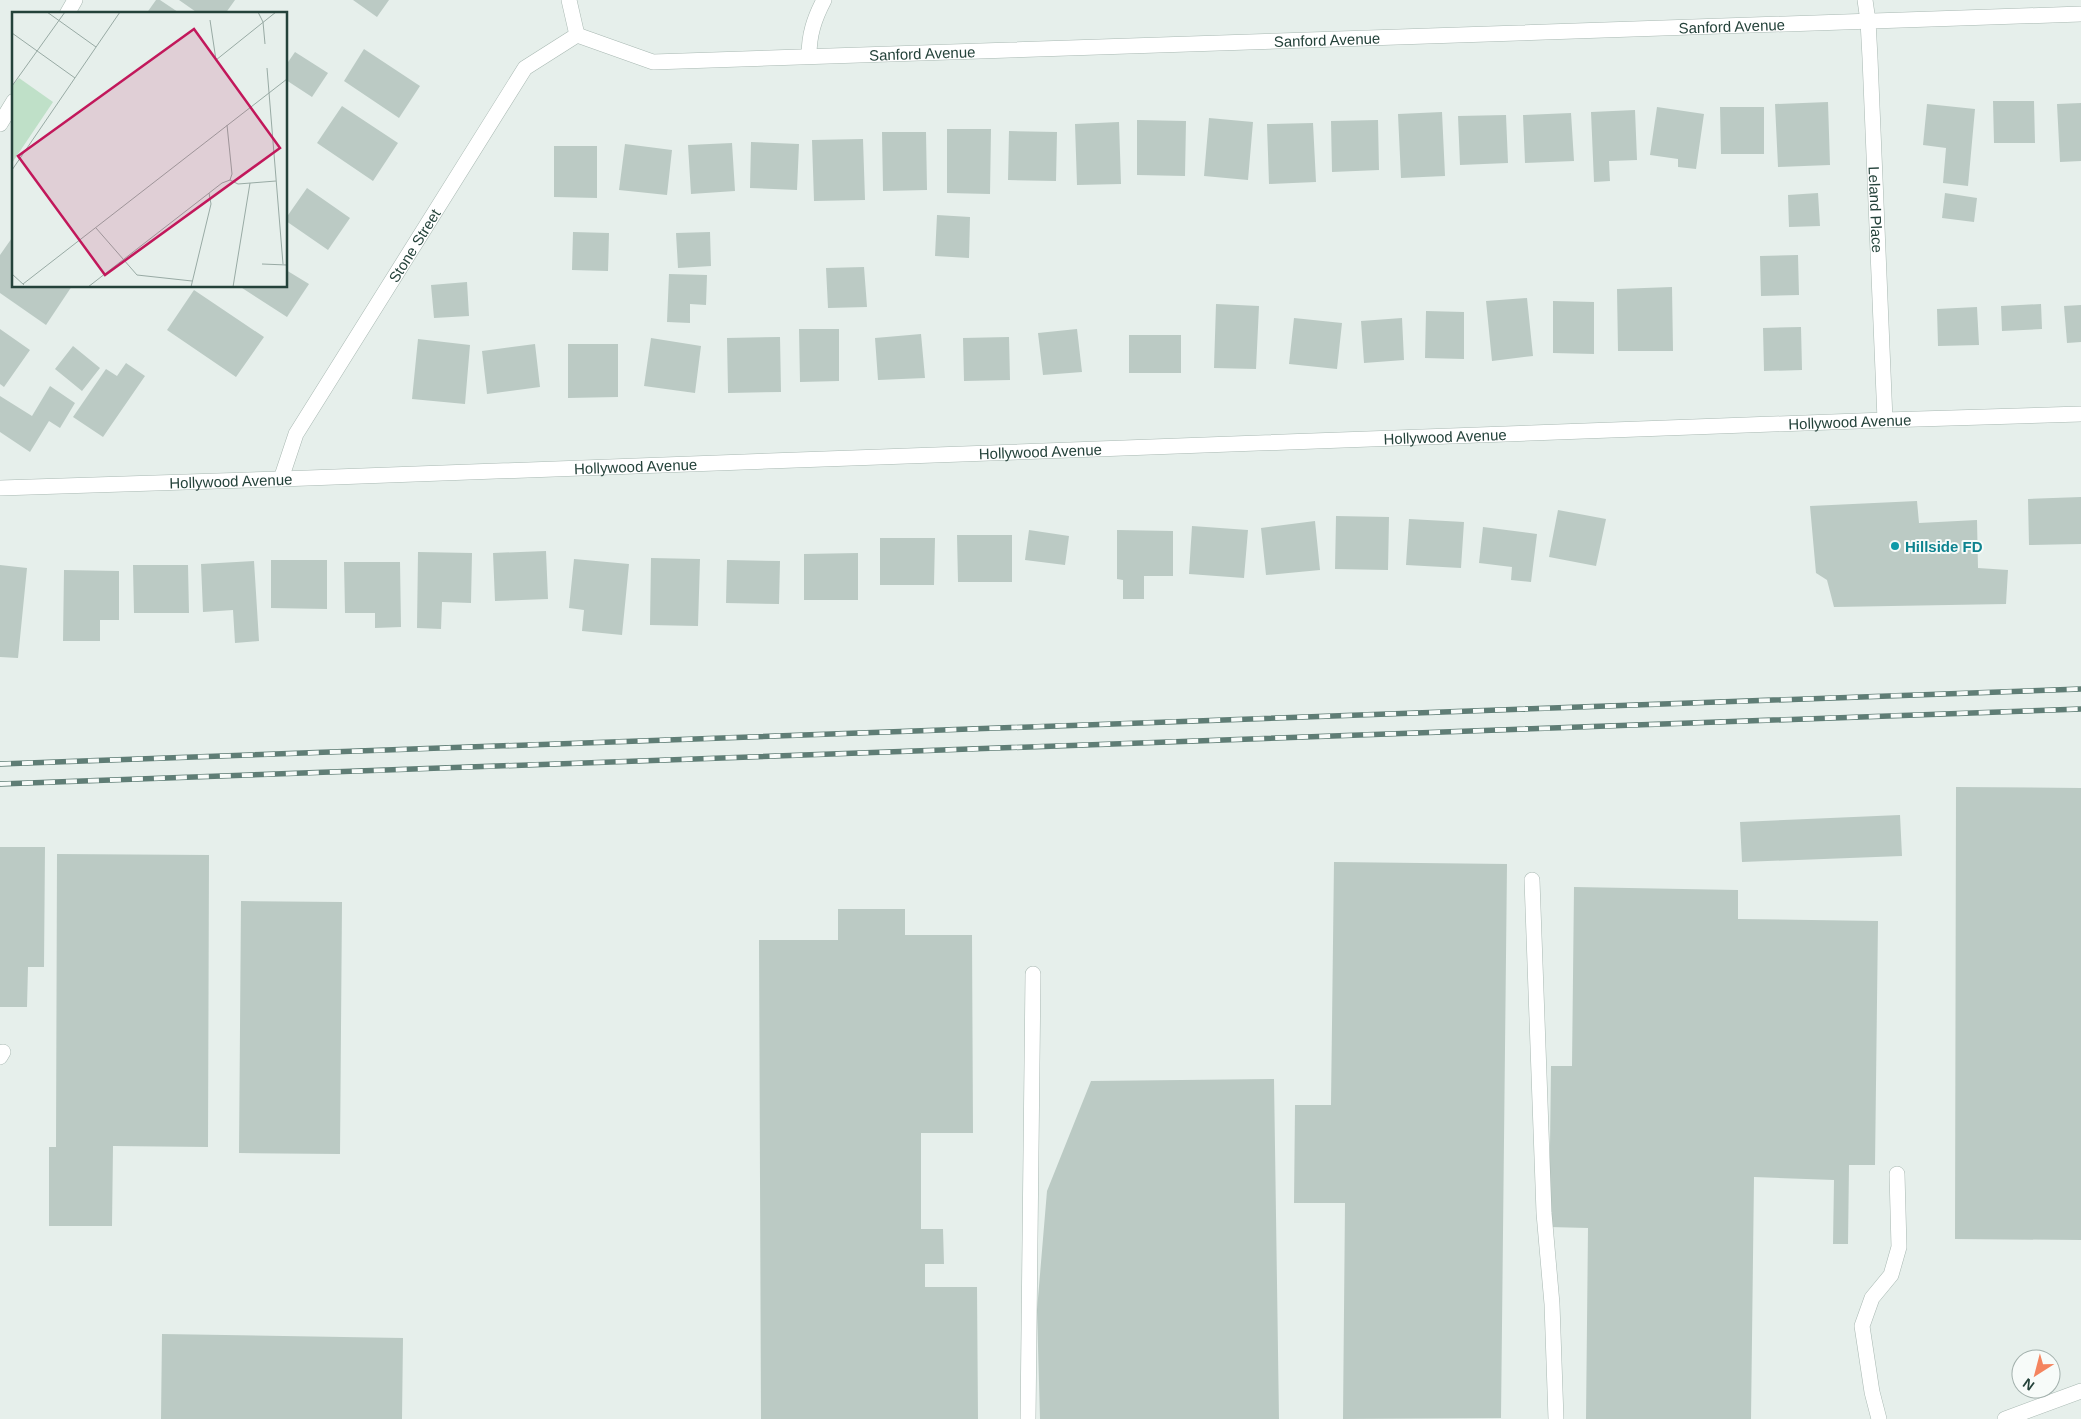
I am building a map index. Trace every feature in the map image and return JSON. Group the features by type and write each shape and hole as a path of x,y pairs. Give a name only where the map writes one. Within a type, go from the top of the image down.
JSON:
{"street":[{"path":"68,12 76,0"},
{"path":"569,0 577,35"},
{"path":"809,56 809,41 813,25 824,0"},
{"name":"Leland Place","path":"1865,0 1868,21 1885,420"},
{"name":"Sanford Avenue","path":"577,35 654,62 2081,14"},
{"name":"Stone Street","path":"281,479 296,434 525,68 577,35"},
{"path":"0,124 12,104"},
{"name":"Hollywood Avenue","path":"0,488 2081,414"},
{"path":"1532,880 1544,1213 1552,1304 1556,1419"},
{"path":"1028,1419 1033,974"},
{"path":"1879,1419 1872,1392 1862,1326 1872,1298 1891,1275 1899,1247 1897,1174"},
{"path":"2006,1419 2081,1391"}],"building":[{"path":"156,0 160,0 178,12 147,12"},
{"path":"179,0 235,0 226,12 196,12"},
{"path":"353,0 389,0 377,17"},
{"path":"364,49 420,86 399,118 344,81"},
{"path":"295,52 328,73 312,97 288,81 288,62"},
{"path":"1993,101 2034,101 2035,143 1994,143"},
{"path":"1828,102 1830,165 1778,167 1775,104"},
{"path":"2081,103 2081,161 2060,162 2057,104"},
{"path":"1927,104 1975,109 1968,186 1943,183 1946,148 1923,145"},
{"path":"342,106 398,143 373,181 317,143"},
{"path":"1657,107 1704,114 1696,169 1678,167 1678,159 1650,155"},
{"path":"1720,107 1764,107 1764,154 1721,154"},
{"path":"1635,110 1637,160 1609,161 1610,181 1594,182 1591,112"},
{"path":"1442,112 1445,176 1401,178 1398,114"},
{"path":"1571,113 1574,161 1525,163 1523,115"},
{"path":"1506,115 1508,163 1460,165 1458,116"},
{"path":"1209,118 1253,122 1248,180 1204,176"},
{"path":"1137,120 1186,121 1185,176 1137,175"},
{"path":"1378,120 1379,170 1332,172 1331,121"},
{"path":"1119,122 1121,184 1077,185 1075,124"},
{"path":"1313,123 1316,182 1269,184 1267,124"},
{"path":"947,129 991,129 990,194 947,193"},
{"path":"1009,131 1057,132 1056,181 1008,180"},
{"path":"882,132 926,132 927,190 883,191"},
{"path":"863,139 865,200 814,201 812,140"},
{"path":"751,142 799,144 797,190 750,188"},
{"path":"732,143 735,191 691,194 688,145"},
{"path":"625,144 672,150 667,195 619,190"},
{"path":"554,146 597,146 597,198 554,197"},
{"path":"307,188 350,218 328,250 288,222 288,215"},
{"path":"1818,193 1820,226 1789,227 1788,195"},
{"path":"1945,193 1977,198 1974,222 1942,218"},
{"path":"937,215 970,217 969,258 935,256"},
{"path":"573,232 609,233 608,271 572,270"},
{"path":"710,232 711,266 678,268 676,233"},
{"path":"12,238 12,288 71,288 46,325 0,293 0,255"},
{"path":"1798,255 1799,295 1761,296 1760,256"},
{"path":"864,267 867,307 828,308 826,268"},
{"path":"288,271 309,284 287,317 242,288 288,288"},
{"path":"669,274 707,275 706,305 690,304 690,323 667,322"},
{"path":"467,282 469,316 434,318 431,285"},
{"path":"1672,287 1673,351 1618,351 1617,289"},
{"path":"194,290 264,337 236,377 167,330"},
{"path":"1527,298 1533,356 1492,361 1486,301"},
{"path":"1553,301 1594,302 1594,354 1553,353"},
{"path":"1216,304 1259,306 1256,369 1214,368"},
{"path":"2041,304 2042,329 2002,331 2001,306"},
{"path":"2081,305 2081,342 2067,343 2064,306"},
{"path":"1977,307 1979,345 1938,346 1937,309"},
{"path":"1426,311 1464,312 1464,359 1425,358"},
{"path":"1294,318 1342,323 1337,369 1289,364"},
{"path":"1402,318 1404,360 1364,363 1361,321"},
{"path":"1801,327 1802,370 1764,371 1763,328"},
{"path":"0,329 30,350 4,387 0,384"},
{"path":"799,329 839,329 839,381 800,382"},
{"path":"1077,329 1082,372 1043,375 1038,333"},
{"path":"921,334 925,378 878,380 875,338"},
{"path":"1129,335 1181,335 1181,373 1129,373"},
{"path":"780,337 781,392 728,393 727,338"},
{"path":"1009,337 1010,380 964,381 963,338"},
{"path":"651,338 701,346 695,393 644,386"},
{"path":"418,339 470,345 465,404 412,399"},
{"path":"535,344 540,387 487,394 482,351"},
{"path":"568,344 618,344 618,397 568,398"},
{"path":"73,346 100,368 82,391 55,369"},
{"path":"126,363 145,376 103,437 73,417 106,369 117,376"},
{"path":"50,386 75,403 60,428 49,421 30,452 0,432 0,396 32,416"},
{"path":"2081,497 2081,544 2029,545 2028,499"},
{"name":"Hillside FD","path":"1917,501 1919,523 1977,520 1978,568 2008,570 2006,604 1834,607 1827,580 1816,573 1810,506"},
{"path":"1558,510 1606,519 1596,566 1549,557"},
{"path":"1336,516 1389,517 1388,570 1335,569"},
{"path":"1409,519 1464,522 1461,568 1406,565"},
{"path":"1315,521 1320,570 1266,575 1261,528"},
{"path":"1192,526 1248,530 1244,578 1189,574"},
{"path":"1483,527 1537,534 1531,582 1511,580 1512,567 1479,563"},
{"path":"1029,530 1069,536 1065,565 1025,560"},
{"path":"1117,530 1173,531 1173,576 1144,576 1144,599 1123,599 1123,580 1117,579"},
{"path":"957,535 1012,535 1012,582 958,582"},
{"path":"880,538 935,538 934,585 880,585"},
{"path":"546,551 548,599 495,601 493,553"},
{"path":"418,552 472,553 471,603 442,602 441,629 417,628"},
{"path":"858,553 858,600 804,600 804,554"},
{"path":"651,558 700,559 698,626 650,625"},
{"path":"574,559 629,564 622,635 582,631 584,610 569,608"},
{"path":"271,560 327,560 327,609 271,608"},
{"path":"727,560 780,561 779,604 726,603"},
{"path":"254,561 259,641 235,643 233,610 203,612 201,564"},
{"path":"344,562 400,562 401,627 375,628 375,613 345,613"},
{"path":"0,565 27,568 18,658 0,657"},
{"path":"133,565 188,565 189,613 134,613"},
{"path":"64,570 119,571 119,620 100,620 100,641 63,641"},
{"path":"1956,787 2081,788 2081,1240 1955,1239"},
{"path":"1900,815 1902,856 1742,862 1740,822"},
{"path":"0,847 45,847 44,967 28,967 27,1007 0,1007"},
{"path":"57,854 209,855 208,1147 113,1146 112,1226 49,1226 49,1147 56,1147"},
{"path":"1334,862 1507,864 1501,1418 1343,1419 1345,1203 1294,1203 1295,1105 1331,1105"},
{"path":"1574,887 1738,890 1738,919 1878,921 1875,1165 1849,1165 1848,1244 1833,1244 1834,1180 1754,1177 1751,1419 1586,1419 1588,1228 1549,1227 1551,1066 1572,1066"},
{"path":"241,901 342,902 340,1154 239,1153"},
{"path":"838,909 905,909 905,935 972,935 973,1133 921,1133 921,1229 943,1229 944,1264 925,1264 925,1287 977,1287 978,1419 761,1419 759,940 838,940"},
{"path":"1274,1079 1279,1419 1040,1419 1037,1310 1047,1191 1091,1081"},
{"path":"162,1334 403,1338 402,1419 161,1419"}],"railway":[{"path":"0,764 2081,689"},
{"path":"0,784 2081,709"}],"place":[{"name":"Hillside FD","path":"1895,546"}]}
